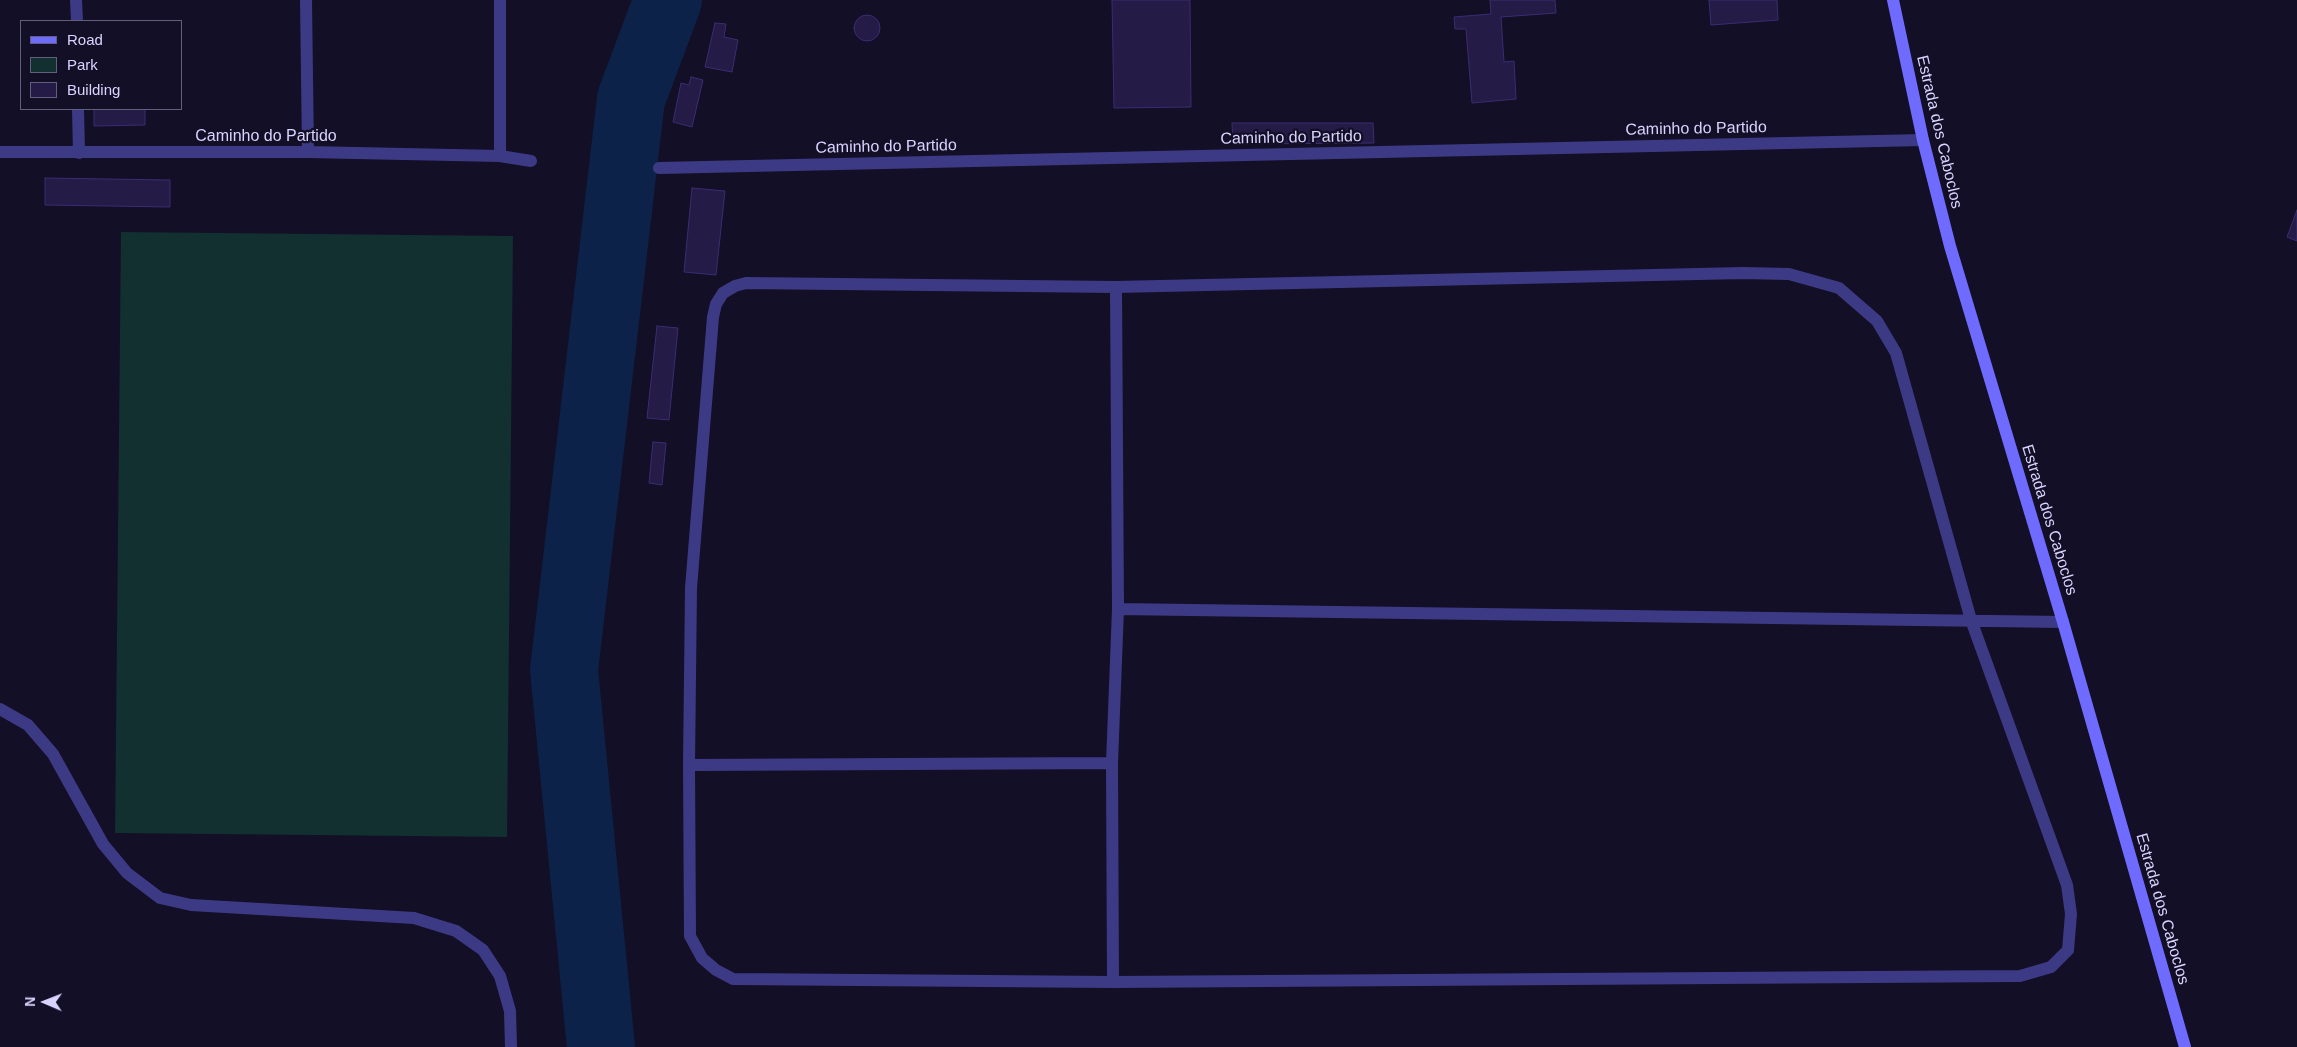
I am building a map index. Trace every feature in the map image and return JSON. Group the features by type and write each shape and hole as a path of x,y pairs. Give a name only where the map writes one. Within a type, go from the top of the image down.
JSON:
{"street":[{"path":"76,0 77,20"},
{"path":"306,0 308,152"},
{"path":"500,0 500,156"},
{"name":"Estrada dos Caboclos","path":"1893,0 1923,140 1950,246 2063,622 2185,1047"},
{"path":"78,110 79,153"},
{"name":"Caminho do Partido","path":"659,168 1923,140"},
{"name":"Caminho do Partido","path":"0,152 308,152 500,156 531,162"},
{"path":"1743,273 1789,274 1839,288 1876,321 1896,353 1971,620 2067,885 2072,914 2068,950 2050,966 2020,976 1113,982 733,979 716,970 702,958 690,936 689,765 691,588 716,304 723,293 735,286 746,283 1116,287 1743,273"},
{"path":"1113,982 1112,764 1118,609 1116,287"},
{"path":"1118,609 2063,622"},
{"path":"0,709 28,726 53,754 103,844 127,874 160,898 191,905 414,918 456,931 483,950 500,976 510,1011 511,1047"},
{"path":"689,765 1112,764"}],"green space":[{"path":"121,232 513,236 507,837 115,833"}],"building":[{"path":"1112,0 1190,0 1191,107 1114,108"},
{"path":"1490,0 1555,0 1556,13 1501,17 1504,62 1514,61 1516,99 1472,103 1466,29 1455,29 1454,17 1491,14"},
{"path":"1709,0 1777,0 1778,20 1711,25"},
{"path":"867,15 876,19 880,28 876,37 867,41 858,37 854,28 858,19"},
{"path":"715,23 726,24 724,37 738,40 732,72 705,67"},
{"path":"691,77 703,80 692,127 673,122 681,83 689,85"},
{"path":"94,110 145,110 145,125 94,126"},
{"path":"1232,123 1373,123 1374,143 1233,144"},
{"path":"45,178 170,180 170,207 45,205"},
{"path":"692,188 725,191 716,275 684,272"},
{"path":"2297,210 2297,241 2287,237"},
{"path":"657,326 678,328 669,420 647,418"},
{"path":"653,442 666,443 662,485 649,483"}],"waterway":[{"path":"601,1047 564,670 631,99 668,0"}]}
